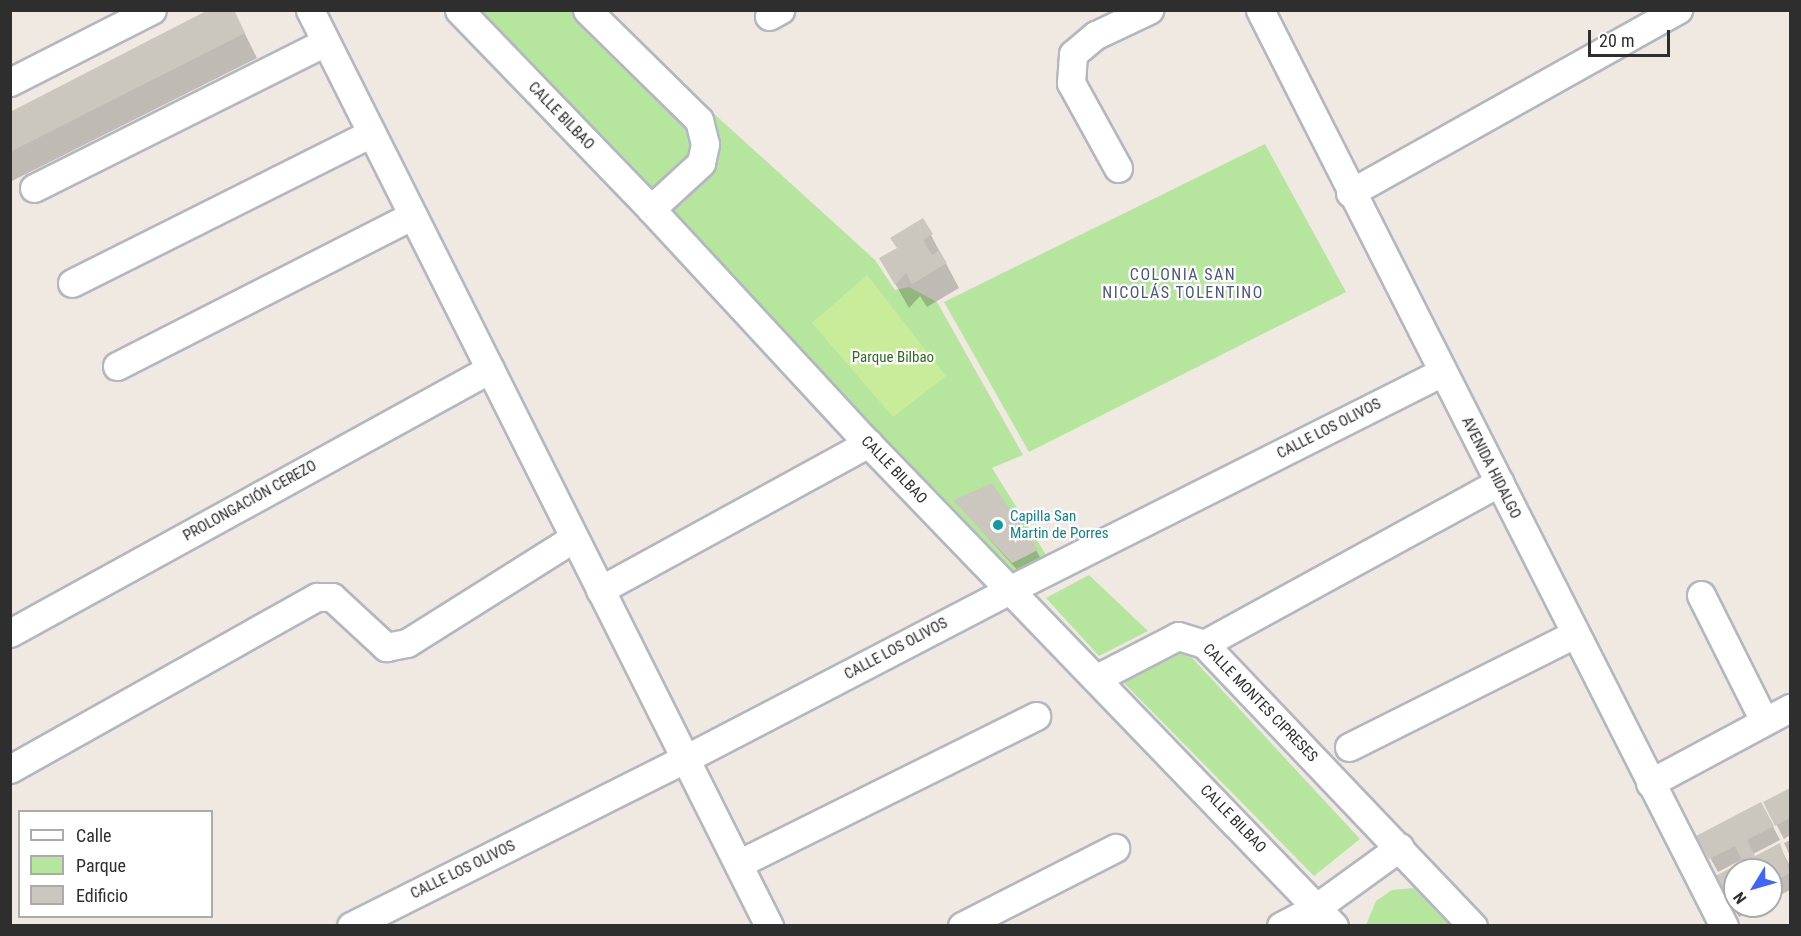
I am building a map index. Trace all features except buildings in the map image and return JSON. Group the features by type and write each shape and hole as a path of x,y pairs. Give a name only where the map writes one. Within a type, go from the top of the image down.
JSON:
{"street":[{"path":"10,82 152,10"},
{"path":"310,10 769,926"},
{"name":"CALLE BILBAO","path":"459,10 651,209 868,443 1326,916"},
{"path":"587,10 699,120 705,144 702,163 651,209"},
{"path":"1118,168 1071,82 1073,54 1096,34 1149,10"},
{"name":"AVENIDA HIDALGO","path":"1260,10 1441,373 1500,482 1724,926"},
{"path":"1350,193 1678,10"},
{"path":"34,188 326,42"},
{"path":"72,283 371,133"},
{"path":"117,366 413,215"},
{"name":"PROLONGACIÓN CEREZO","path":"10,633 490,369"},
{"name":"CALLE LOS OLIVOS","path":"351,926 685,759 1009,590 1441,373"},
{"path":"600,590 868,443"},
{"path":"1204,644 1500,482"},
{"path":"10,770 317,597 332,597 386,647 407,643 574,538"},
{"path":"1701,595 1764,722"},
{"path":"1349,747 1575,634"},
{"name":"CALLE MONTES CIPRESES","path":"1097,678 1178,636 1204,644 1473,926"},
{"path":"1650,783 1791,708"},
{"path":"738,864 1036,716"},
{"path":"1281,926 1326,916 1400,847"},
{"path":"962,926 1115,848"}],"green space":[{"name":"Parque Bilbao","path":"462,11 601,11 875,260 895,290 909,287 937,302 1023,455 992,468 1048,558 1015,574"},
{"path":"1265,144 1346,292 1029,452 944,302"},
{"path":"867,275 946,376 893,417 812,323"},
{"path":"1089,575 1148,631 1099,656 1046,598"},
{"path":"1182,647 1360,839 1314,876 1122,681"},
{"path":"1414,888 1450,925 1366,925 1376,901 1392,890"}],"place":[{"name":"Capilla San Martin de Porres","path":"998,525"}],"district":[{"name":"COLONIA SAN NICOLÁS TOLENTINO","path":"1183,284"}]}
